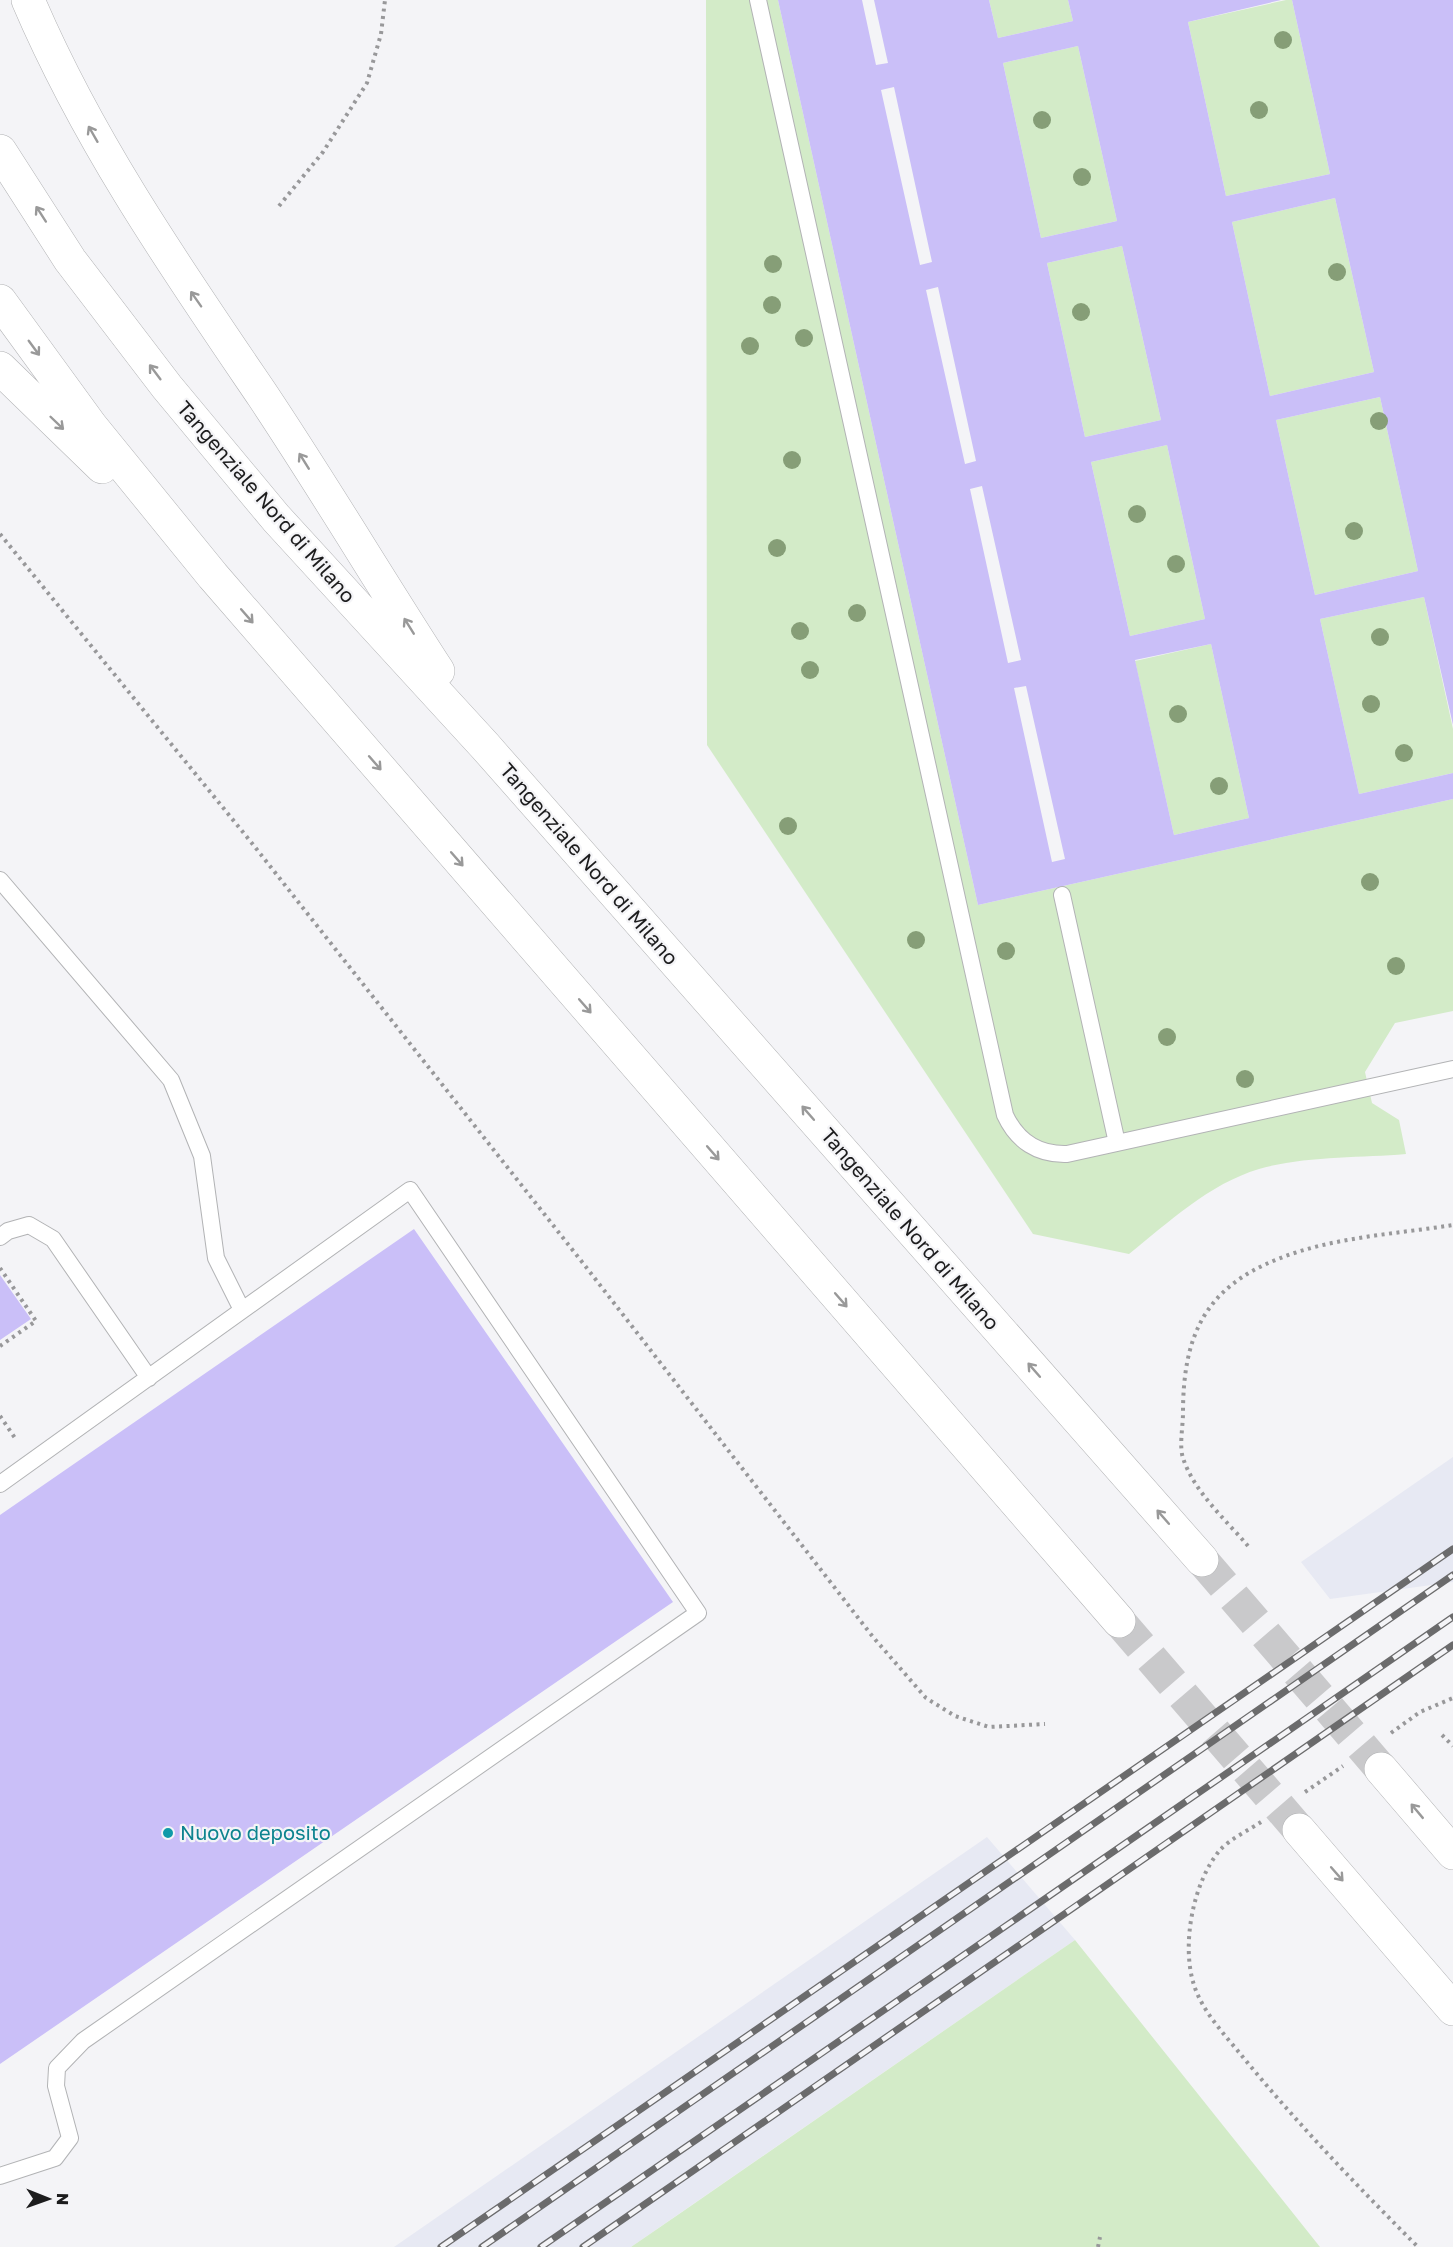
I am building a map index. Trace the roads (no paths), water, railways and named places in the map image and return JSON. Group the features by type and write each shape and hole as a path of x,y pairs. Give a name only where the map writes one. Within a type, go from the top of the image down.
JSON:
{"highway":[{"path":"28,0 84,120 136,208 264,398 485,746"},
{"name":"Tangenziale Nord di Milano","path":"0,151 70,260 167,387 276,518 485,746 1202,1560"},
{"path":"0,301 91,426 213,576 1119,1621"},
{"path":"0,368 213,576"},
{"path":"1382,1754 1453,1853"},
{"path":"1299,1830 1453,2009"}],"lane":[{"path":"758,0 1005,1115 1019,1137 1047,1153 1067,1154 1453,1069"},
{"path":"0,880 171,1080 202,1156 216,1258 242,1310"},
{"path":"1062,894 1117,1143"},
{"path":"0,1485 410,1190 698,1613 83,2041 57,2068 57,2086 70,2138 55,2158 0,2176"},
{"path":"0,1237 8,1231 30,1226 53,1239 149,1378"}],"tunnel":[{"path":"1202,1560 1381,1769"},
{"path":"1119,1621 1299,1830"}],"railway":[{"path":"441,2247 1453,1549"},
{"path":"482,2247 1453,1575"},
{"path":"541,2247 1453,1617"},
{"path":"583,2247 1453,1645"}],"place":[{"name":"Nuovo deposito","path":"168,1833"}]}
